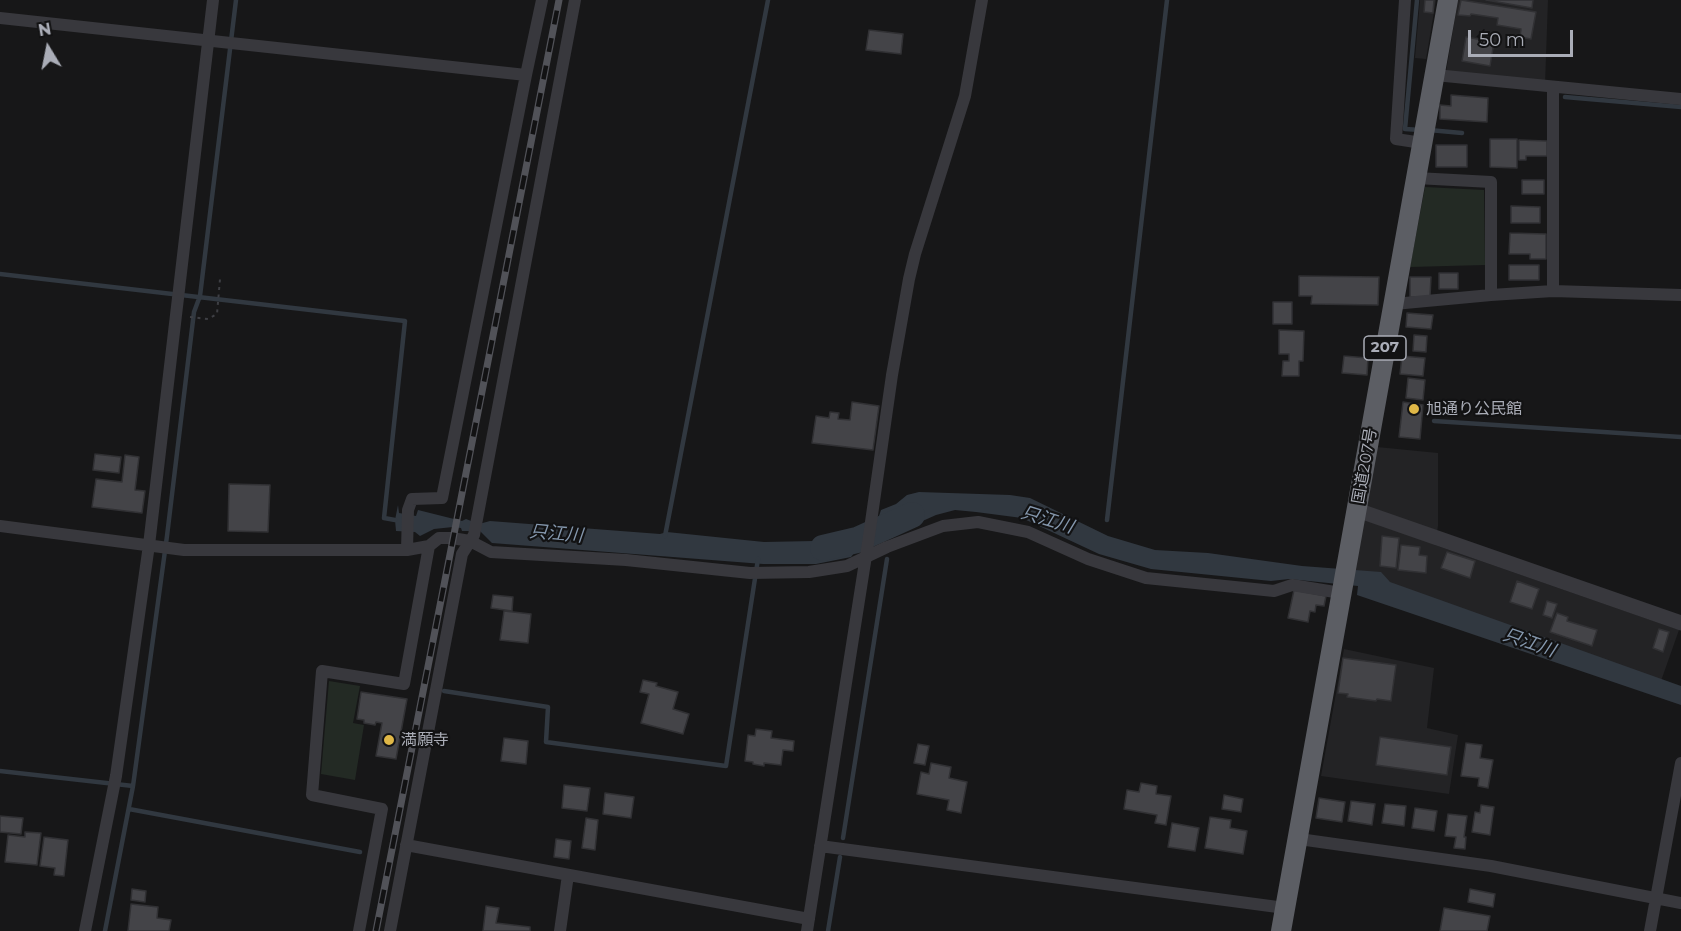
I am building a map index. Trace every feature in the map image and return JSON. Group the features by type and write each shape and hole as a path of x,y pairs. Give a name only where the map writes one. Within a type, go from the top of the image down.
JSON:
{"highway":[{"name":"国道207号","path":"1281,931 1448,0"}],"street":[{"path":"85,931 161,547 177,304 213,0"},
{"path":"407,550 408,510 412,500 442,498 542,0"},
{"path":"390,931 462,554 472,538 477,520 575,0"},
{"path":"406,845 568,875 808,925 866,558 892,375 909,279 965,96 982,0"},
{"path":"1405,0 1396,139 1424,135"},
{"path":"0,18 526,75"},
{"path":"1434,75 1681,99"},
{"path":"1553,87 1553,291"},
{"path":"1416,178 1491,182 1491,295"},
{"path":"1394,304 1553,291 1681,295"},
{"path":"1357,510 1681,623"},
{"path":"0,526 184,550 407,550 429,546 439,538 472,538 491,552 627,560 756,573 809,572 847,566 887,547 943,526 978,522 1028,531 1088,559 1146,578 1274,591 1292,585 1341,593"},
{"path":"360,931 382,809 312,795 322,671 404,684 429,546"},
{"path":"1650,931 1681,763"},
{"path":"1299,839 1491,866 1681,903"},
{"path":"820,846 1285,908"},
{"path":"560,931 568,875"}],"path":[{"path":"185,316 208,319 217,314 220,279"}],"shaded area":[{"path":"1420,0 1436,0 1426,59 1415,58"},
{"path":"1458,0 1548,0 1545,85 1446,72"},
{"path":"1425,187 1484,190 1485,265 1410,267"},
{"path":"1377,447 1438,453 1438,526 1435,545 1679,630 1661,681 1353,573"},
{"path":"1344,649 1434,668 1427,728 1458,735 1449,794 1321,776"},
{"path":"329,681 360,686 353,723 364,725 355,780 321,774"}],"water":[{"path":"919,492 1010,495 1030,498 1108,536 1155,550 1208,553 1302,566 1381,572 1390,582 1681,686 1681,705 1357,595 1358,586 1289,579 1271,581 1151,569 1099,554 1022,518 976,512 955,510 936,515 889,536 882,529 879,516 881,510 896,504 907,495"},
{"path":"398,505 399,513 416,516 418,510 462,521 466,519 479,524 490,521 660,534 667,532 764,542 814,541 852,534 860,545 851,557 816,564 763,564 492,543 480,531 462,531 461,528 453,527 434,529 420,536 415,532 396,531 395,520"}],"building":[{"path":"1425,0 1434,0 1433,13 1424,12"},
{"path":"1461,0 1536,12 1531,39 1520,37 1521,29 1497,25 1498,18 1471,14 1470,16 1458,15"},
{"path":"1486,0 1533,0 1532,8"},
{"path":"869,30 903,34 901,54 866,50"},
{"path":"1466,37 1494,42 1490,66 1462,61"},
{"path":"1451,95 1488,98 1487,122 1440,119 1440,105 1451,106"},
{"path":"1490,139 1517,139 1517,168 1490,167"},
{"path":"1519,140 1547,141 1547,156 1526,156 1526,160 1519,160"},
{"path":"1436,145 1467,145 1467,167 1436,167"},
{"path":"1522,180 1544,180 1544,194 1522,194"},
{"path":"1511,206 1540,207 1540,223 1511,223"},
{"path":"1510,233 1546,234 1546,259 1530,259 1530,254 1509,254"},
{"path":"1509,265 1539,265 1539,280 1509,280"},
{"path":"1439,273 1458,273 1458,289 1439,289"},
{"path":"1299,276 1379,277 1378,305 1311,304 1312,296 1299,296"},
{"path":"1410,277 1431,277 1430,297 1410,297"},
{"path":"1273,302 1292,302 1292,324 1273,324"},
{"path":"1407,313 1433,315 1431,329 1406,327"},
{"path":"1279,330 1304,331 1303,361 1299,361 1299,376 1282,376 1283,361 1289,361 1289,354 1279,354"},
{"path":"1414,335 1427,336 1426,352 1413,351"},
{"path":"1344,356 1368,358 1367,375 1342,373"},
{"path":"1402,356 1425,358 1423,376 1400,374"},
{"path":"1408,378 1425,380 1423,400 1406,398"},
{"path":"852,402 879,406 873,450 812,443 816,416 829,418 830,412 839,413 838,419 850,420"},
{"path":"1403,402 1423,405 1420,439 1399,437"},
{"path":"95,454 121,457 119,473 93,470"},
{"path":"125,455 139,457 135,490 145,491 142,513 92,507 96,479 122,482"},
{"path":"229,484 270,485 268,532 228,531"},
{"path":"1382,536 1399,538 1396,568 1380,566"},
{"path":"1401,545 1420,547 1419,555 1427,556 1426,573 1398,570"},
{"path":"1447,552 1475,561 1470,578 1441,568"},
{"path":"1517,581 1539,589 1532,609 1510,602"},
{"path":"1294,590 1326,596 1324,606 1316,605 1315,612 1310,611 1308,622 1288,618"},
{"path":"493,595 513,597 512,611 491,608"},
{"path":"1547,601 1557,604 1552,618 1543,615"},
{"path":"504,611 531,614 528,643 500,640"},
{"path":"1557,613 1568,617 1567,621 1597,630 1592,646 1550,632"},
{"path":"1659,629 1669,632 1663,652 1653,648"},
{"path":"1343,658 1396,665 1391,701 1347,697 1348,694 1338,693"},
{"path":"643,680 678,692 673,709 689,714 683,734 641,723 649,694 640,692"},
{"name":"満願寺","path":"361,692 407,699 396,759 376,756 382,723 376,722 375,725 357,719"},
{"path":"756,729 772,731 771,738 794,741 793,751 783,750 781,765 764,763 764,766 745,761 748,735 755,736"},
{"path":"1380,737 1451,747 1447,775 1376,765"},
{"path":"504,738 528,741 526,764 501,761"},
{"path":"1466,743 1482,745 1480,758 1493,760 1488,788 1478,786 1479,778 1461,776"},
{"path":"918,744 929,746 925,765 914,763"},
{"path":"931,763 951,767 949,778 967,782 961,813 947,810 949,800 917,794 921,772 929,774"},
{"path":"1141,783 1157,786 1156,794 1171,796 1166,825 1155,823 1157,815 1124,809 1127,790 1139,792"},
{"path":"564,785 590,788 587,811 562,808"},
{"path":"605,793 634,797 631,818 603,814"},
{"path":"1224,795 1243,799 1241,812 1222,809"},
{"path":"1319,798 1345,802 1342,822 1316,818"},
{"path":"1351,801 1375,804 1372,825 1348,821"},
{"path":"1385,804 1406,806 1404,826 1382,823"},
{"path":"1481,805 1494,807 1490,835 1472,832 1475,812 1480,813"},
{"path":"1415,808 1437,811 1434,831 1412,828"},
{"path":"1448,814 1467,816 1465,849 1454,848 1456,837 1445,836"},
{"path":"0,816 23,818 21,834 0,832"},
{"path":"1210,817 1231,820 1230,828 1247,831 1243,854 1205,848"},
{"path":"586,818 598,820 595,850 582,848"},
{"path":"1172,823 1199,828 1195,851 1168,847"},
{"path":"25,832 41,833 37,865 5,862 8,835 25,837"},
{"path":"44,837 68,840 64,876 54,875 55,868 40,866"},
{"path":"556,839 571,841 569,859 554,857"},
{"path":"132,889 146,891 145,902 131,900"},
{"path":"1470,889 1495,894 1493,907 1468,902"},
{"path":"131,904 158,907 157,918 171,920 169,931 128,931"},
{"path":"486,906 499,908 496,923 530,927 530,931 483,931"},
{"path":"1444,908 1490,916 1487,931 1440,931"}],"waterway":[{"path":"105,931 133,786 167,536 194,312 200,296 236,0"},
{"path":"665,536 768,0"},
{"path":"1107,520 1167,0"},
{"path":"1417,0 1405,129 1421,130"},
{"path":"1565,97 1681,107"},
{"path":"1429,130 1462,133"},
{"path":"0,274 405,321 384,518 395,520"},
{"path":"1434,421 1681,437"},
{"name":"只江川","path":"823,548 857,540 912,515"},
{"path":"444,691 548,707 546,742 726,766 758,559"},
{"path":"843,838 887,559"},
{"path":"0,771 133,786"},
{"path":"129,809 360,852"},
{"path":"828,931 840,857"}],"railway":[{"path":"376,931 559,0"}],"place":[{"name":"旭通り公民館","path":"1414,409"},
{"name":"満願寺","path":"389,740"}]}
